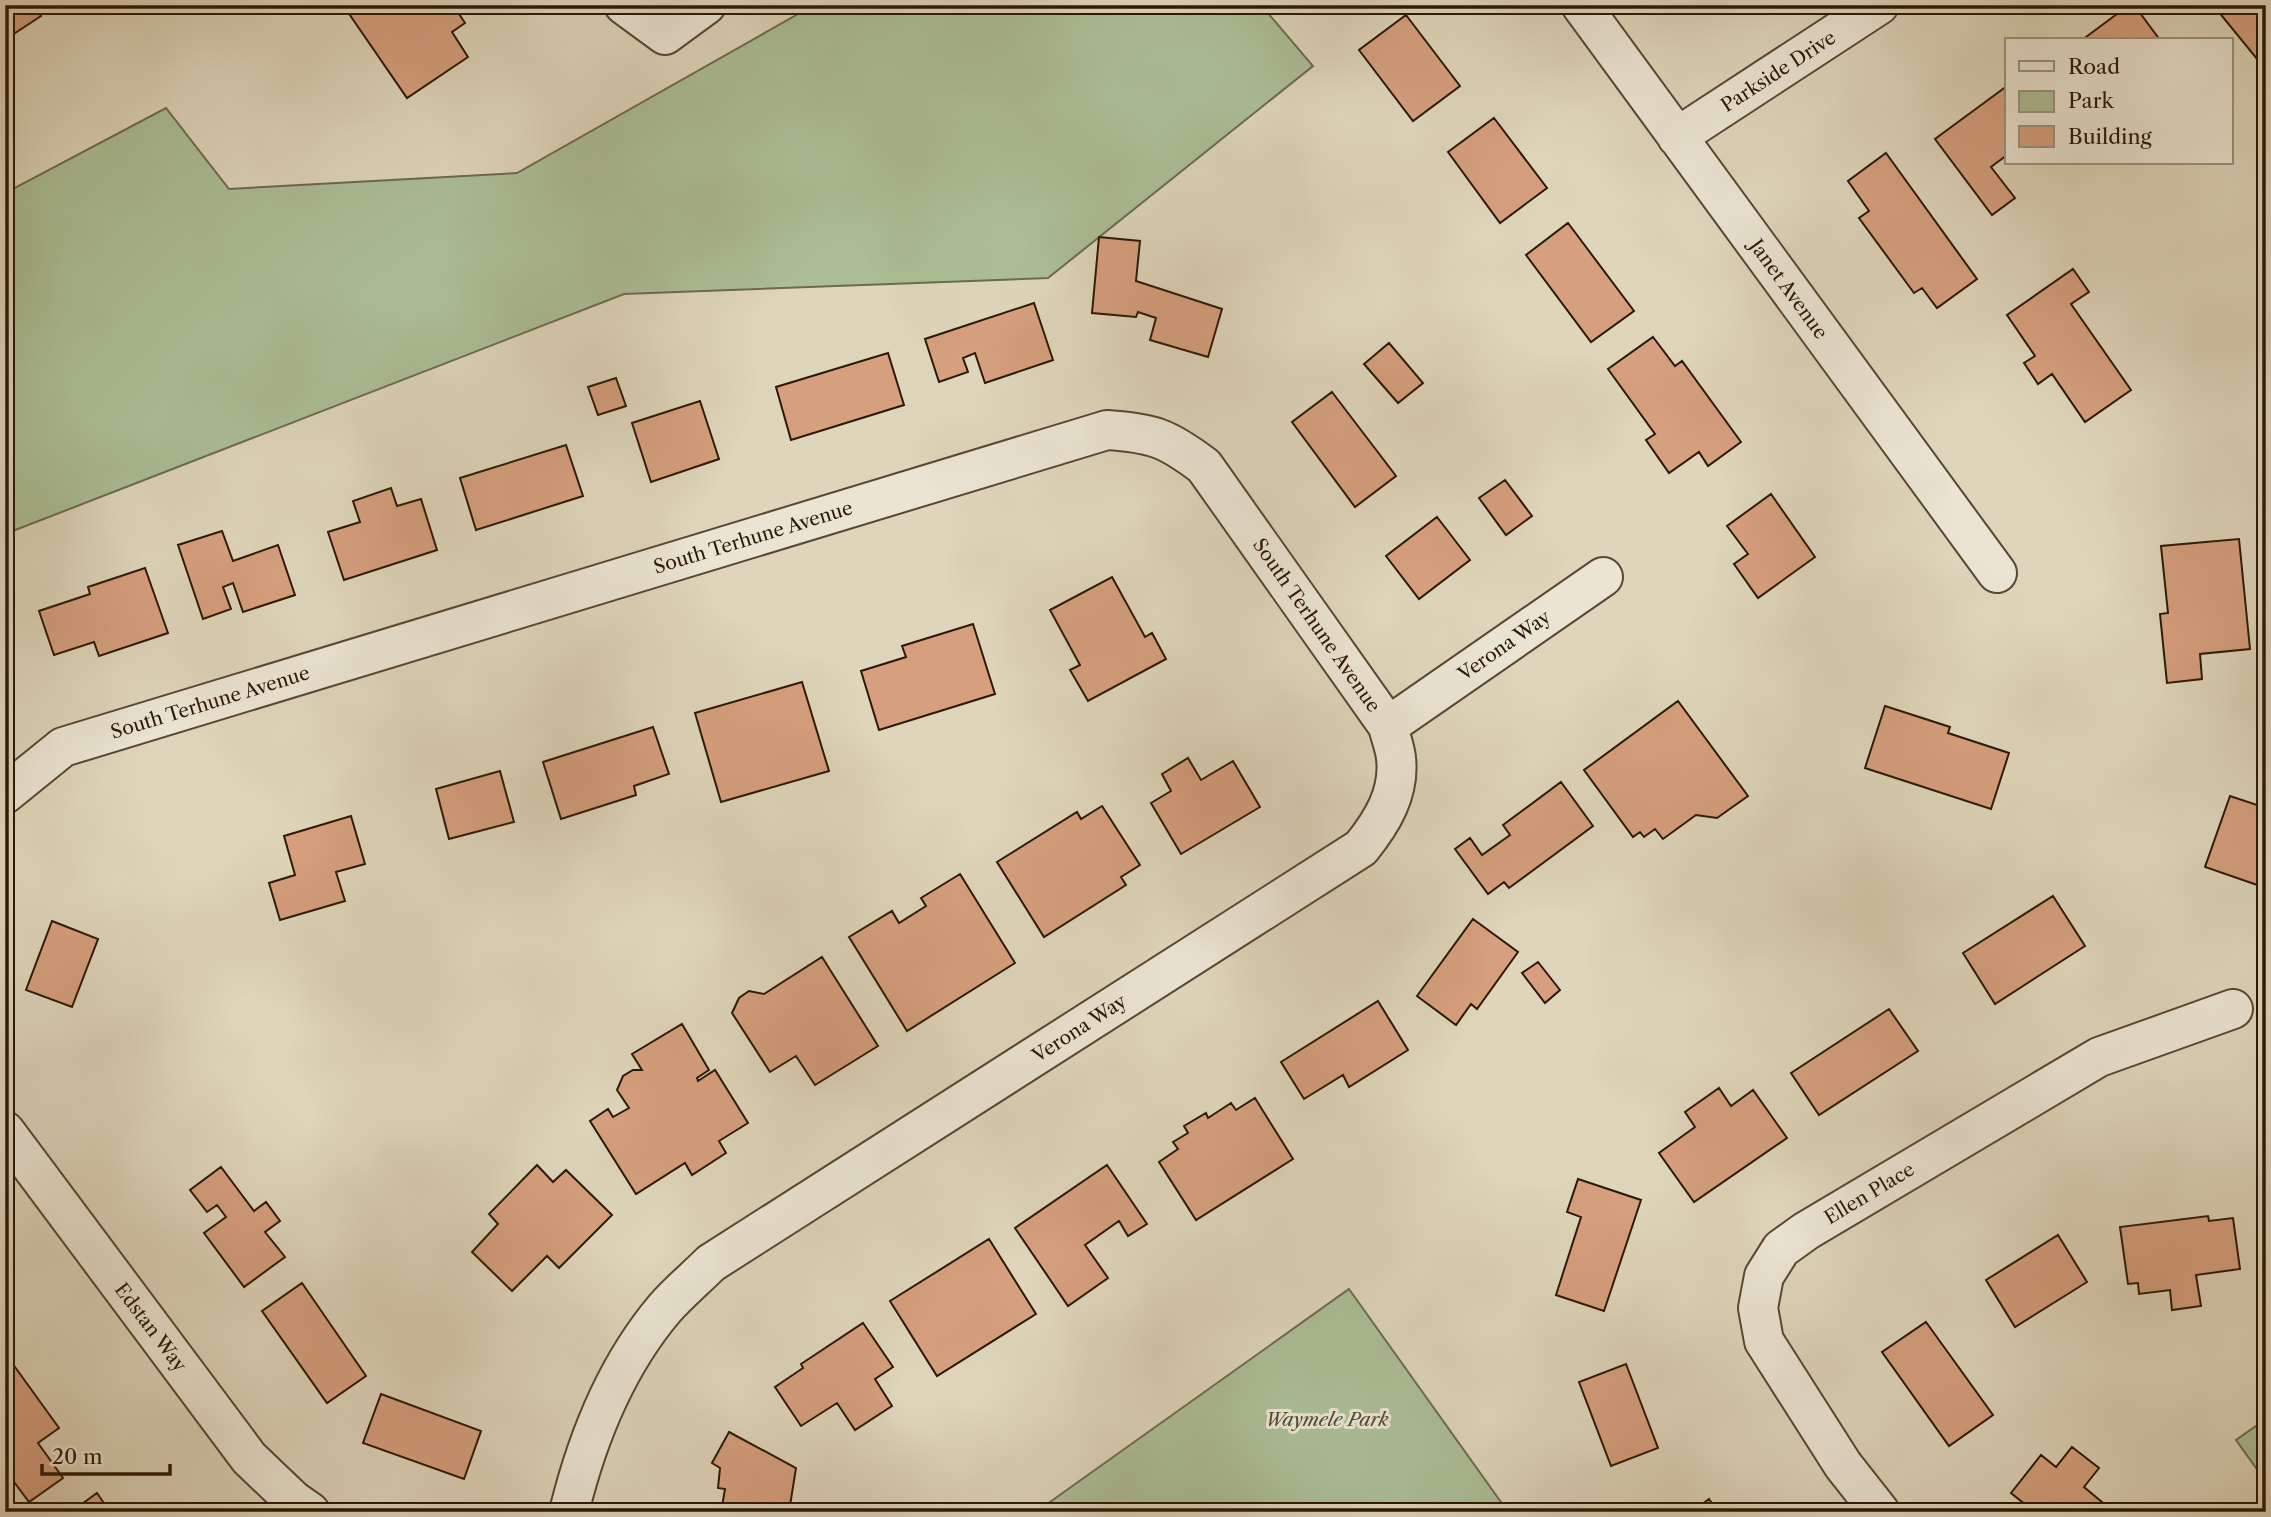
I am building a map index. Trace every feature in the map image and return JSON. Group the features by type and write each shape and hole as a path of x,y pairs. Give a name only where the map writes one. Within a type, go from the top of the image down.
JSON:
{"street":[{"path":"624,5 665,35 706,5"},
{"name":"Janet Avenue","path":"1581,5 1997,573"},
{"name":"Parkside Drive","path":"1677,137 1879,5"},
{"name":"South Terhune Avenue","path":"5,794 63,747 1107,430 1142,432 1176,444 1204,466 1388,726"},
{"name":"Verona Way","path":"569,1512 594,1425 623,1367 665,1308 711,1263 1361,848 1381,823 1394,792 1396,759 1388,726 1603,577"},
{"name":"Ellen Place","path":"1880,1512 1843,1465 1764,1341 1758,1308 1764,1276 1781,1249 1806,1230 2099,1057 2232,1009"},
{"name":"Edstan Way","path":"5,1131 249,1458 293,1500 310,1512"}],"green space":[{"path":"814,5 1261,5 1313,66 1048,278 624,294 5,534 5,193 166,108 229,189 517,173"},
{"name":"Waymele Park","path":"1349,1289 1508,1512 1036,1512"},
{"path":"2266,1419 2266,1482 2236,1440"}],"building":[{"path":"5,5 34,5 41,16 12,35 5,23"},
{"path":"343,5 453,5 465,23 452,32 468,57 407,98"},
{"path":"2129,5 2134,5 2159,38 2085,38"},
{"path":"2213,5 2266,5 2266,70"},
{"path":"1406,15 1460,86 1413,121 1359,50"},
{"path":"2005,87 2005,156 1991,167 2015,198 1992,215 1935,139"},
{"path":"1494,118 1547,188 1500,223 1448,152"},
{"path":"1886,153 1977,279 1937,308 1922,288 1914,293 1859,218 1869,211 1848,181"},
{"path":"1568,223 1634,311 1591,342 1526,255"},
{"path":"1099,237 1140,241 1136,281 1222,309 1208,357 1150,340 1156,318 1138,312 1136,317 1092,313"},
{"path":"2073,269 2089,292 2071,304 2131,390 2085,422 2052,374 2038,384 2024,363 2035,356 2007,315"},
{"path":"1034,303 1053,360 985,383 975,353 963,358 968,372 939,382 925,339"},
{"path":"1653,337 1675,366 1682,361 1741,442 1708,466 1699,452 1669,473 1646,440 1655,434 1608,369"},
{"path":"1389,343 1423,383 1398,403 1364,364"},
{"path":"888,353 904,405 791,440 776,387"},
{"path":"616,378 626,406 598,415 588,387"},
{"path":"1332,392 1396,476 1355,507 1292,422"},
{"path":"700,401 719,459 651,482 632,423"},
{"path":"566,445 583,496 476,530 460,478"},
{"path":"1505,480 1532,516 1506,535 1479,498"},
{"path":"391,488 397,506 421,499 437,550 344,580 328,532 360,522 353,501"},
{"path":"1771,494 1815,557 1758,598 1734,564 1748,554 1727,526"},
{"path":"1437,517 1470,560 1419,599 1386,556"},
{"path":"222,531 233,561 278,545 295,595 243,612 233,583 223,587 231,609 203,619 178,545"},
{"path":"2239,539 2250,649 2200,654 2202,679 2167,683 2160,614 2168,613 2161,546"},
{"path":"145,568 168,633 99,656 94,642 54,655 39,611 90,594 88,587"},
{"path":"1112,577 1145,637 1152,633 1166,659 1088,701 1070,670 1080,665 1050,610"},
{"path":"973,624 995,694 879,730 861,671 906,657 902,646"},
{"path":"802,682 829,771 721,802 695,713"},
{"path":"1678,701 1748,796 1717,818 1696,815 1663,839 1655,829 1644,837 1640,832 1633,837 1584,770"},
{"path":"1885,706 1950,727 1948,733 2009,753 1991,809 1865,768"},
{"path":"653,727 669,774 634,786 636,795 561,819 543,762"},
{"path":"1188,758 1201,780 1233,761 1260,807 1181,854 1151,803 1171,791 1162,774"},
{"path":"500,771 514,822 449,839 436,789"},
{"path":"1561,782 1593,826 1509,888 1504,882 1488,894 1455,849 1470,838 1482,855 1510,835 1503,825"},
{"path":"2262,791 2266,792 2266,888 2205,867 2230,796 2257,805"},
{"path":"1102,806 1140,865 1121,877 1126,885 1044,937 997,862 1077,812 1081,819"},
{"path":"351,816 365,864 336,872 345,901 280,920 269,883 295,875 284,836"},
{"path":"960,874 1015,963 907,1031 849,937 892,911 899,923 926,906 921,898"},
{"path":"2053,896 2085,946 1995,1004 1963,953"},
{"path":"1473,919 1518,952 1477,1009 1471,1004 1456,1025 1417,996"},
{"path":"52,921 98,939 72,1007 26,990"},
{"path":"822,957 878,1046 815,1085 796,1056 770,1072 732,1013 739,998 749,991 764,994"},
{"path":"1538,962 1560,990 1545,1003 1522,973"},
{"path":"1378,1001 1408,1050 1349,1087 1343,1075 1304,1099 1281,1062"},
{"path":"1889,1009 1918,1051 1819,1115 1791,1073"},
{"path":"682,1024 709,1070 697,1078 698,1081 715,1070 748,1123 719,1141 726,1153 692,1175 685,1163 636,1194 590,1121 608,1109 613,1117 629,1108 617,1090 623,1076 633,1070 642,1070 632,1054"},
{"path":"1719,1088 1731,1106 1753,1090 1787,1138 1694,1202 1659,1153 1695,1127 1685,1112"},
{"path":"1255,1098 1293,1159 1196,1220 1159,1162 1178,1149 1173,1142 1188,1133 1184,1126 1206,1113 1208,1118 1231,1103 1236,1110"},
{"path":"537,1165 553,1182 566,1170 612,1215 559,1268 547,1256 512,1291 472,1252 498,1224 489,1214"},
{"path":"1107,1165 1147,1224 1128,1236 1119,1221 1085,1245 1108,1278 1068,1306 1015,1228"},
{"path":"221,1167 254,1211 266,1202 280,1221 265,1232 285,1257 244,1287 204,1233 226,1217 217,1205 207,1212 190,1190"},
{"path":"1578,1179 1641,1200 1604,1311 1556,1295 1581,1217 1567,1212"},
{"path":"2208,1216 2209,1221 2233,1218 2240,1269 2196,1275 2201,1306 2172,1310 2170,1290 2139,1294 2138,1283 2128,1284 2120,1227"},
{"path":"2058,1235 2087,1282 2015,1327 1986,1280"},
{"path":"989,1239 1036,1314 937,1376 890,1301"},
{"path":"302,1283 366,1376 327,1403 262,1311"},
{"path":"1926,1322 1993,1415 1949,1446 1882,1352"},
{"path":"863,1323 893,1367 875,1379 892,1406 855,1430 837,1403 801,1426 775,1387 803,1368 801,1364"},
{"path":"1626,1364 1658,1448 1611,1466 1579,1382"},
{"path":"15,1367 59,1428 38,1443 63,1478 29,1502 14,1482 5,1489 5,1375"},
{"path":"381,1394 481,1431 464,1479 363,1443"},
{"path":"729,1432 796,1468 789,1512 721,1512 725,1489 718,1488 720,1468 712,1463"},
{"path":"2072,1447 2099,1468 2084,1487 2114,1512 2022,1512 2027,1506 2011,1493 2041,1455 2056,1467"},
{"path":"97,1493 110,1512 71,1512"},
{"path":"1709,1499 1718,1512 1692,1512"}]}
